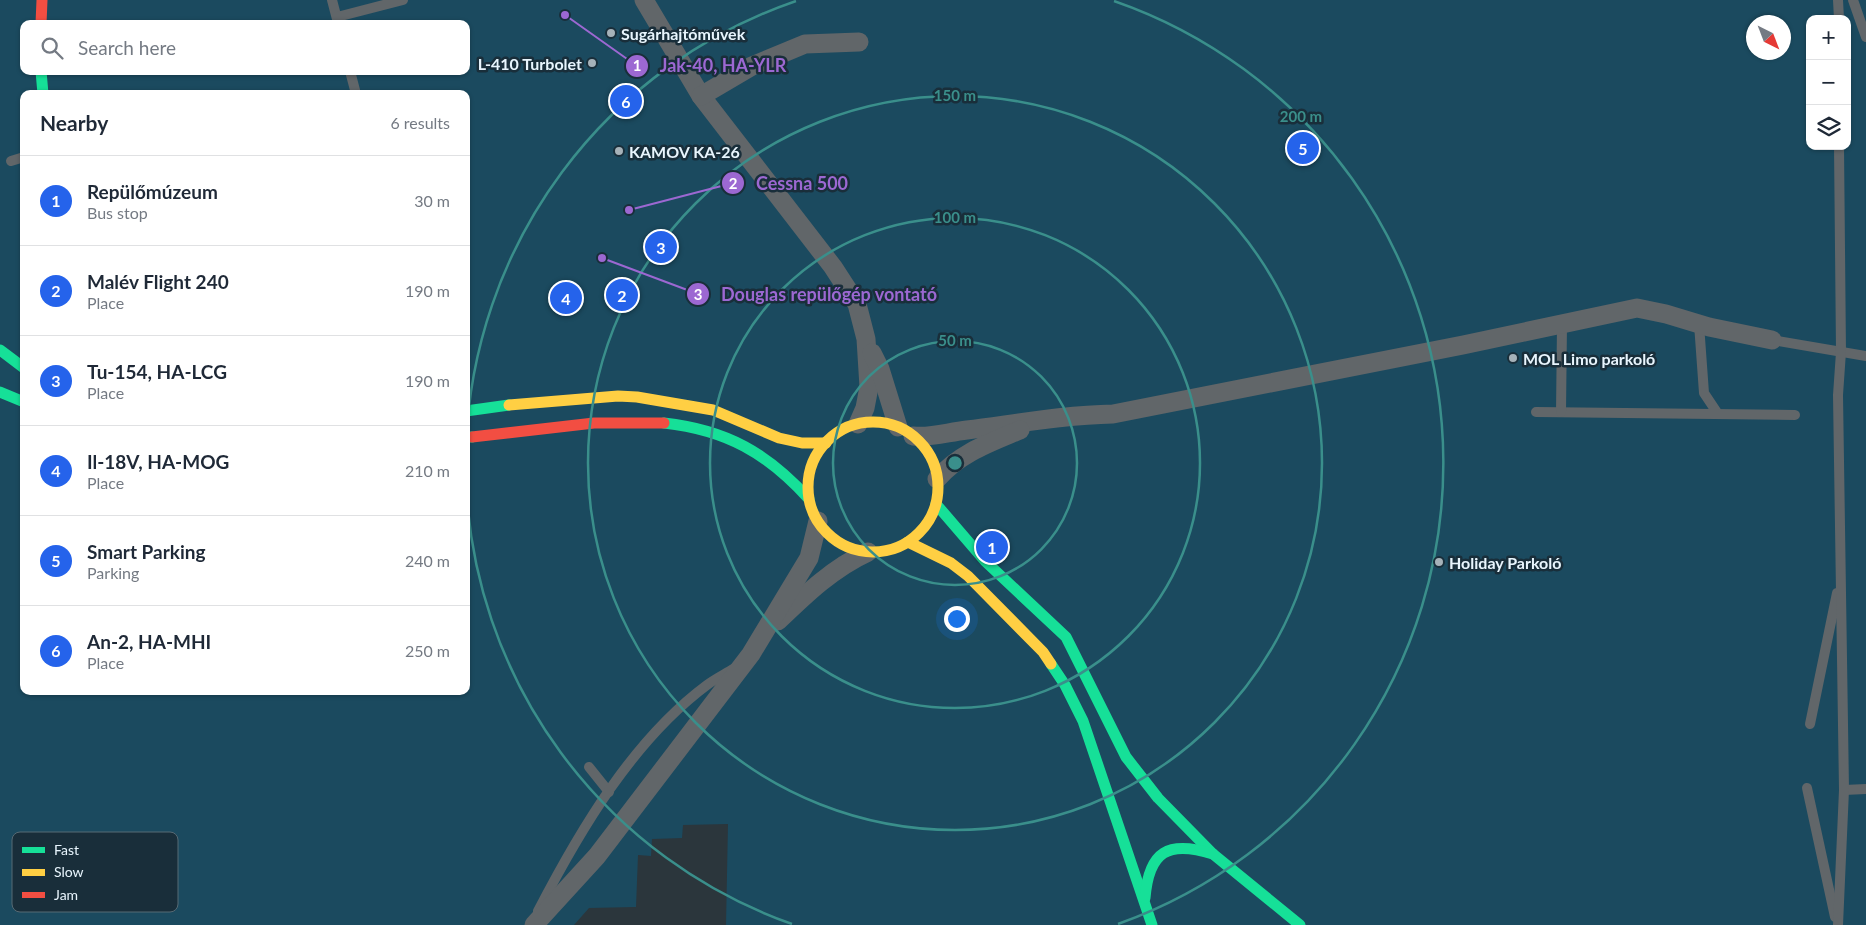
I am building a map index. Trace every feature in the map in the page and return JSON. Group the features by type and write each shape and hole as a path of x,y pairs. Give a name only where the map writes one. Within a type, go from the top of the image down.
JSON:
{"main road":[{"path":"41,20 42,0"},
{"path":"42,75 43,90"},
{"path":"0,350 20,365"},
{"path":"0,392 20,400"},
{"path":"470,410 509,405 618,396 637,397 713,410 779,438 802,443 826,443"},
{"path":"470,406 509,405"},
{"path":"470,437 630,421 680,424 714,431 762,455 790,477 809,499 818,521 830,535 845,546 868,552 889,550 908,542 928,522 936,504 937,478 929,455 906,432 878,423 858,424 840,432 826,443 811,469 809,499"},
{"path":"936,504 952,526 985,561 1066,637 1126,757 1158,798 1213,854 1300,925"},
{"path":"908,542 951,563 968,576 1021,628 1047,658 1065,685 1083,721 1152,925"},
{"path":"1145,905 1145,880 1152,862 1163,853 1177,846 1194,846 1213,854"}],"street":[{"path":"644,0 701,96 850,290 857,304 866,339 906,432 934,437 963,430 1037,422 1084,414 1113,414 1562,325 1637,308 1772,340"},
{"path":"701,96 752,66 804,44 859,42"},
{"path":"858,424 865,408 869,387 866,339"},
{"path":"937,478 948,467 971,451 1037,422"},
{"path":"533,925 597,856 751,654 809,558 818,521"},
{"path":"763,636 809,591 835,570 868,552"}],"lane":[{"path":"332,0 337,20"},
{"path":"340,20 403,0"},
{"path":"1838,0 1838,15"},
{"path":"1853,0 1866,37"},
{"path":"351,75 355,90"},
{"path":"1837,925 1844,790 1838,395 1841,352 1839,150"},
{"path":"12,161 20,158"},
{"path":"1699,324 1704,393 1718,414"},
{"path":"1561,412 1562,325"},
{"path":"1772,340 1866,356"},
{"path":"1536,412 1794,416"},
{"path":"1810,724 1841,575"},
{"path":"533,925 580,833 645,745 673,715 707,685 751,654"},
{"path":"589,767 609,792"},
{"path":"1807,788 1837,925"},
{"path":"1844,790 1866,789"},
{"path":"1133,866 1140,925"}],"shaded area":[{"path":"0,0 1866,0 1866,925 726,925 728,824 683,825 682,838 652,839 651,856 638,855 636,907 589,908 574,925 0,925"}],"traffic: fast":[{"path":"41,75 43,90"},
{"path":"0,350 20,365"},
{"path":"0,392 20,400"},
{"path":"470,410 509,405"},
{"path":"664,423 707,431 744,446 777,469 809,499"},
{"path":"936,504 985,561 1066,637 1126,757 1158,798 1213,854 1300,925"},
{"path":"1051,664 1065,685 1083,721 1152,925"},
{"path":"1145,898 1151,869 1156,860 1164,853 1173,849 1184,848 1213,854"}],"traffic: slow":[{"path":"509,405 618,396 637,397 713,410 779,438 802,443 826,443"},
{"path":"873,422 898,427 919,441 933,462 938,487 933,512 919,533 898,547 873,552 848,547 827,533 813,512 808,487 813,462 827,441 848,427 873,422"},
{"path":"908,542 951,563 968,576 1043,652 1051,664"}],"traffic: jam":[{"path":"41,20 42,0"},
{"path":"472,437 594,423 664,423"}],"place":[{"name":"Jak-40, HA-YLR","path":"565,15"},
{"name":"Sugárhajtóművek","path":"611,33"},
{"name":"L-410 Turbolet","path":"592,63"},
{"name":"An-2, HA-MHI","path":"626,101"},
{"name":"Smart Parking","path":"1303,148"},
{"name":"KAMOV KA-26","path":"619,151"},
{"name":"Cessna 500","path":"629,210"},
{"name":"Tu-154, HA-LCG","path":"661,247"},
{"name":"Douglas repülőgép vontató","path":"602,258"},
{"name":"Malév Flight 240","path":"622,295"},
{"name":"Il-18V, HA-MOG","path":"566,298"},
{"name":"MOL Limo parkoló","path":"1513,358"},
{"name":"Repülőmúzeum","path":"992,547"},
{"name":"Holiday Parkoló","path":"1439,562"}]}
